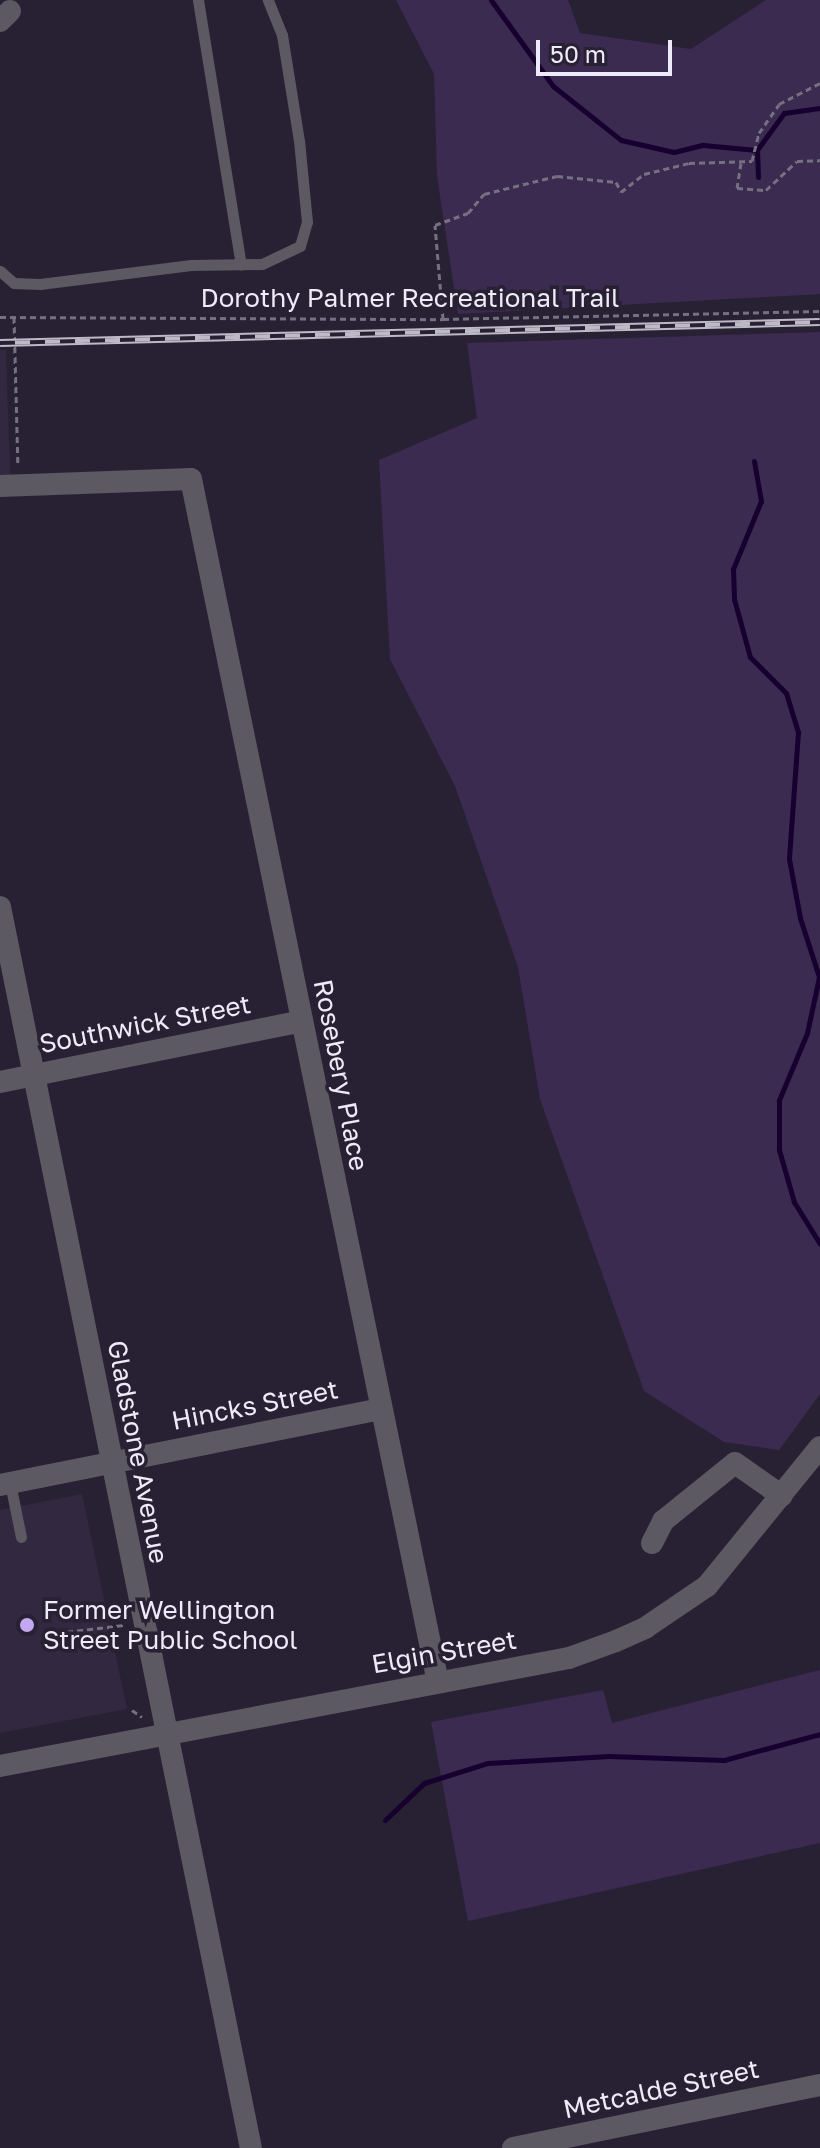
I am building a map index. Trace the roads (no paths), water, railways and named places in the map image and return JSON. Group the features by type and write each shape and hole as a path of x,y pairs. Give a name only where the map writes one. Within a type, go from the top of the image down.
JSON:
{"street":[{"name":"Rosebery Place","path":"9,485 191,479 379,1409 438,1682"},
{"name":"Gladstone Avenue","path":"0,907 164,1734 251,2148"},
{"name":"Southwick Street","path":"0,1082 302,1021"},
{"name":"Hincks Street","path":"5,1484 379,1409"},
{"name":"Elgin Street","path":"0,1766 569,1658 645,1628 707,1586 820,1447"},
{"path":"652,1543 663,1521 735,1463 782,1496"},
{"name":"Metcalde Street","path":"513,2148 820,2085"}],"lane":[{"path":"198,0 241,265"},
{"path":"0,271 14,283 40,284 191,265 241,265 282,258 300,246 307,222 282,35 268,0"},
{"path":"5,1484 21,1537"}],"waterway":[{"path":"491,0 553,86 621,140 674,152 703,145 757,150"},
{"path":"758,177 757,150 784,113 820,108"},
{"path":"754,461 761,501 733,569 734,599 750,657 786,693 798,732 789,859 800,918 819,977 807,1033 779,1100 779,1150 794,1202 820,1244"},
{"path":"385,1820 424,1783 488,1763 609,1756 724,1760 820,1734"}],"railway":[{"path":"0,343 820,322"}],"place":[{"name":"Former Wellington Street Public School","path":"27,1625"}]}
